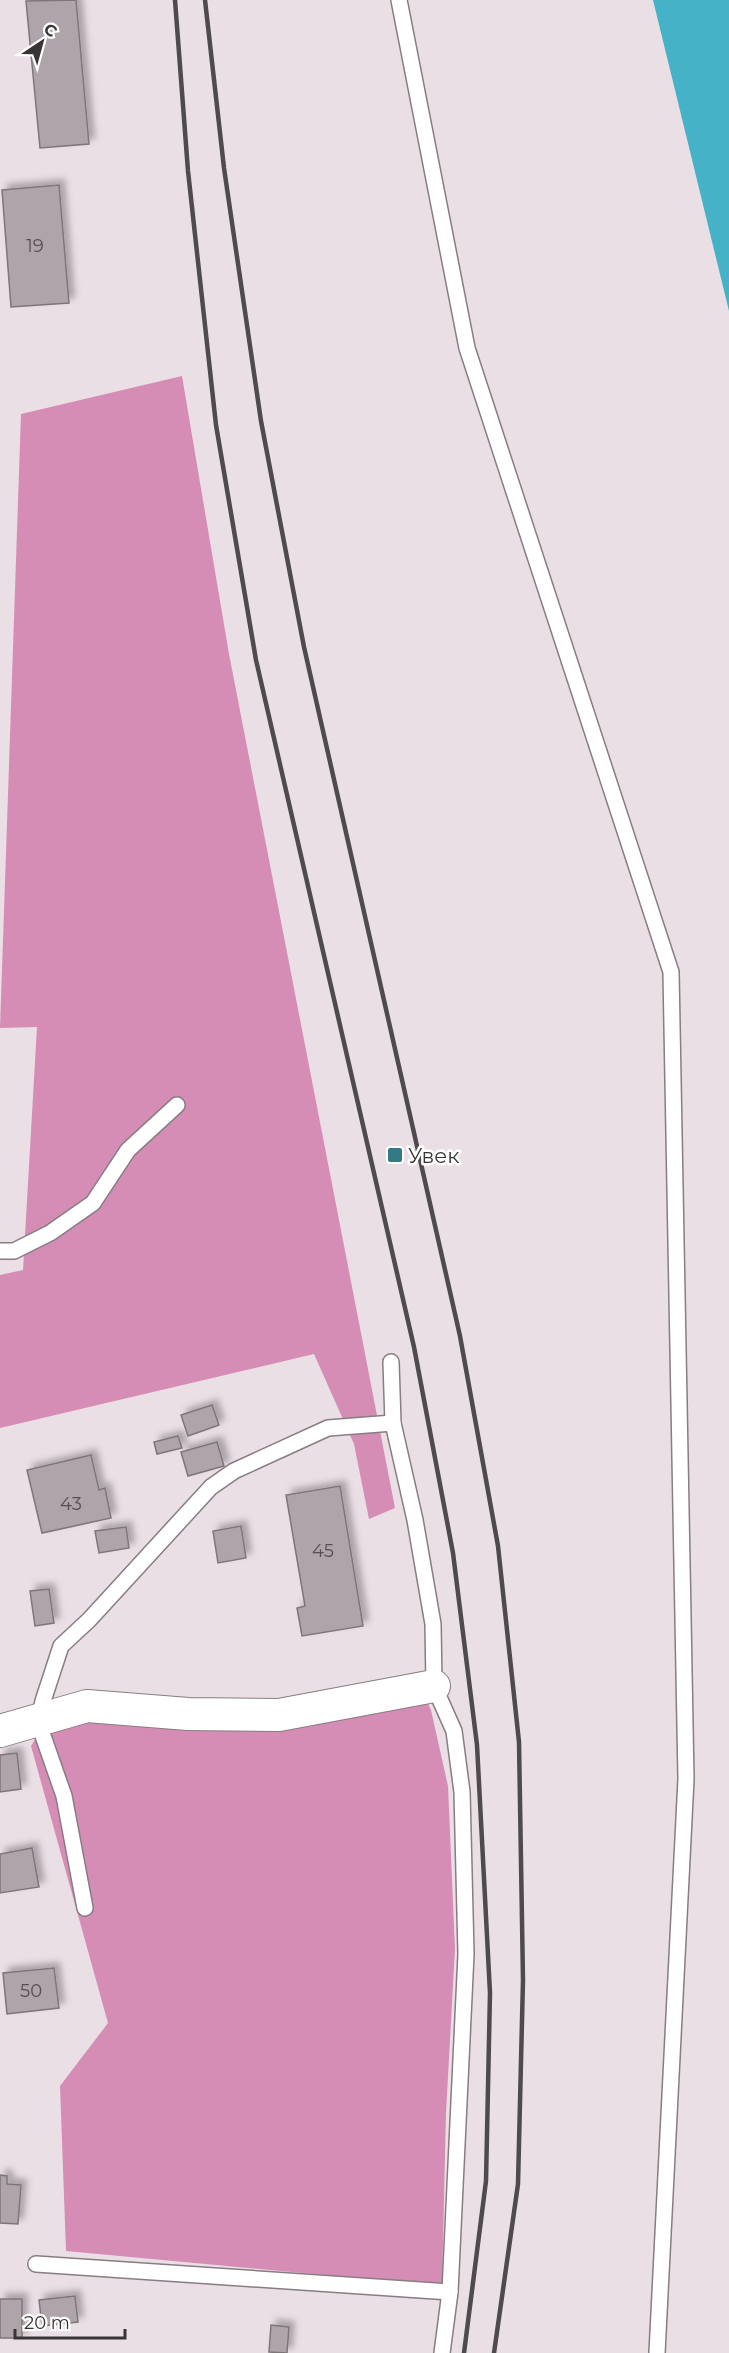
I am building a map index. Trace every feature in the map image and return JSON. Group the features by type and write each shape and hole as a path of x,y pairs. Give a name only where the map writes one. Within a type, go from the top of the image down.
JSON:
{"street":[{"path":"0,1731 87,1707 188,1714 279,1715 434,1686"}],"lane":[{"path":"399,0 467,348 671,972 686,1779 657,2353"},
{"path":"0,1251 14,1251 50,1233 93,1203 128,1150 177,1105"},
{"path":"391,1362 393,1423 415,1520 434,1624 434,1686 454,1731 462,1803 466,1954 450,2292 442,2353"},
{"path":"86,1908 64,1797 39,1720 61,1646 90,1620 211,1487 234,1472 328,1428 393,1423"},
{"path":"36,2264 450,2292"}],"shaded area":[{"path":"182,376 229,654 395,1508 369,1519 354,1444 314,1354 0,1428 0,1275 23,1270 37,1027 0,1028 21,414"},
{"path":"414,1675 431,1710 448,1786 455,1949 446,2113 442,2286 66,2251 60,2086 108,2023 31,1746 58,1701 273,1706"}],"water":[{"path":"653,0 729,0 729,311"}],"building":[{"path":"76,0 89,144 40,148 26,1"},
{"path":"59,185 69,303 11,307 2,190"},
{"path":"212,1405 219,1425 188,1436 181,1415"},
{"path":"178,1436 182,1448 157,1454 154,1442"},
{"path":"217,1442 224,1466 188,1476 181,1452"},
{"path":"91,1455 99,1490 105,1488 111,1518 42,1533 27,1470"},
{"path":"340,1486 363,1626 302,1636 297,1608 305,1606 286,1495"},
{"path":"241,1526 246,1558 218,1563 213,1531"},
{"path":"126,1527 129,1548 99,1553 95,1531"},
{"path":"49,1589 54,1623 35,1626 30,1591"},
{"path":"17,1753 21,1789 0,1792 0,1755"},
{"path":"32,1848 39,1887 0,1893 0,1854"},
{"path":"54,1968 59,2008 7,2014 3,1973"},
{"path":"0,2175 7,2176 7,2184 21,2185 18,2224 0,2223"},
{"path":"75,2296 78,2322 42,2326 39,2300"},
{"path":"0,2299 22,2299 22,2338 0,2338"},
{"path":"271,2325 289,2327 287,2353 269,2352"}],"railway":[{"path":"175,0 188,171 216,425 256,660 414,1347 453,1553 477,1745 490,1993 486,2181 464,2353"},
{"path":"205,0 224,168 261,421 304,647 460,1336 498,1546 519,1742 523,1980 518,2184 494,2353"}],"place":[{"name":"Увек","path":"395,1155"}]}
